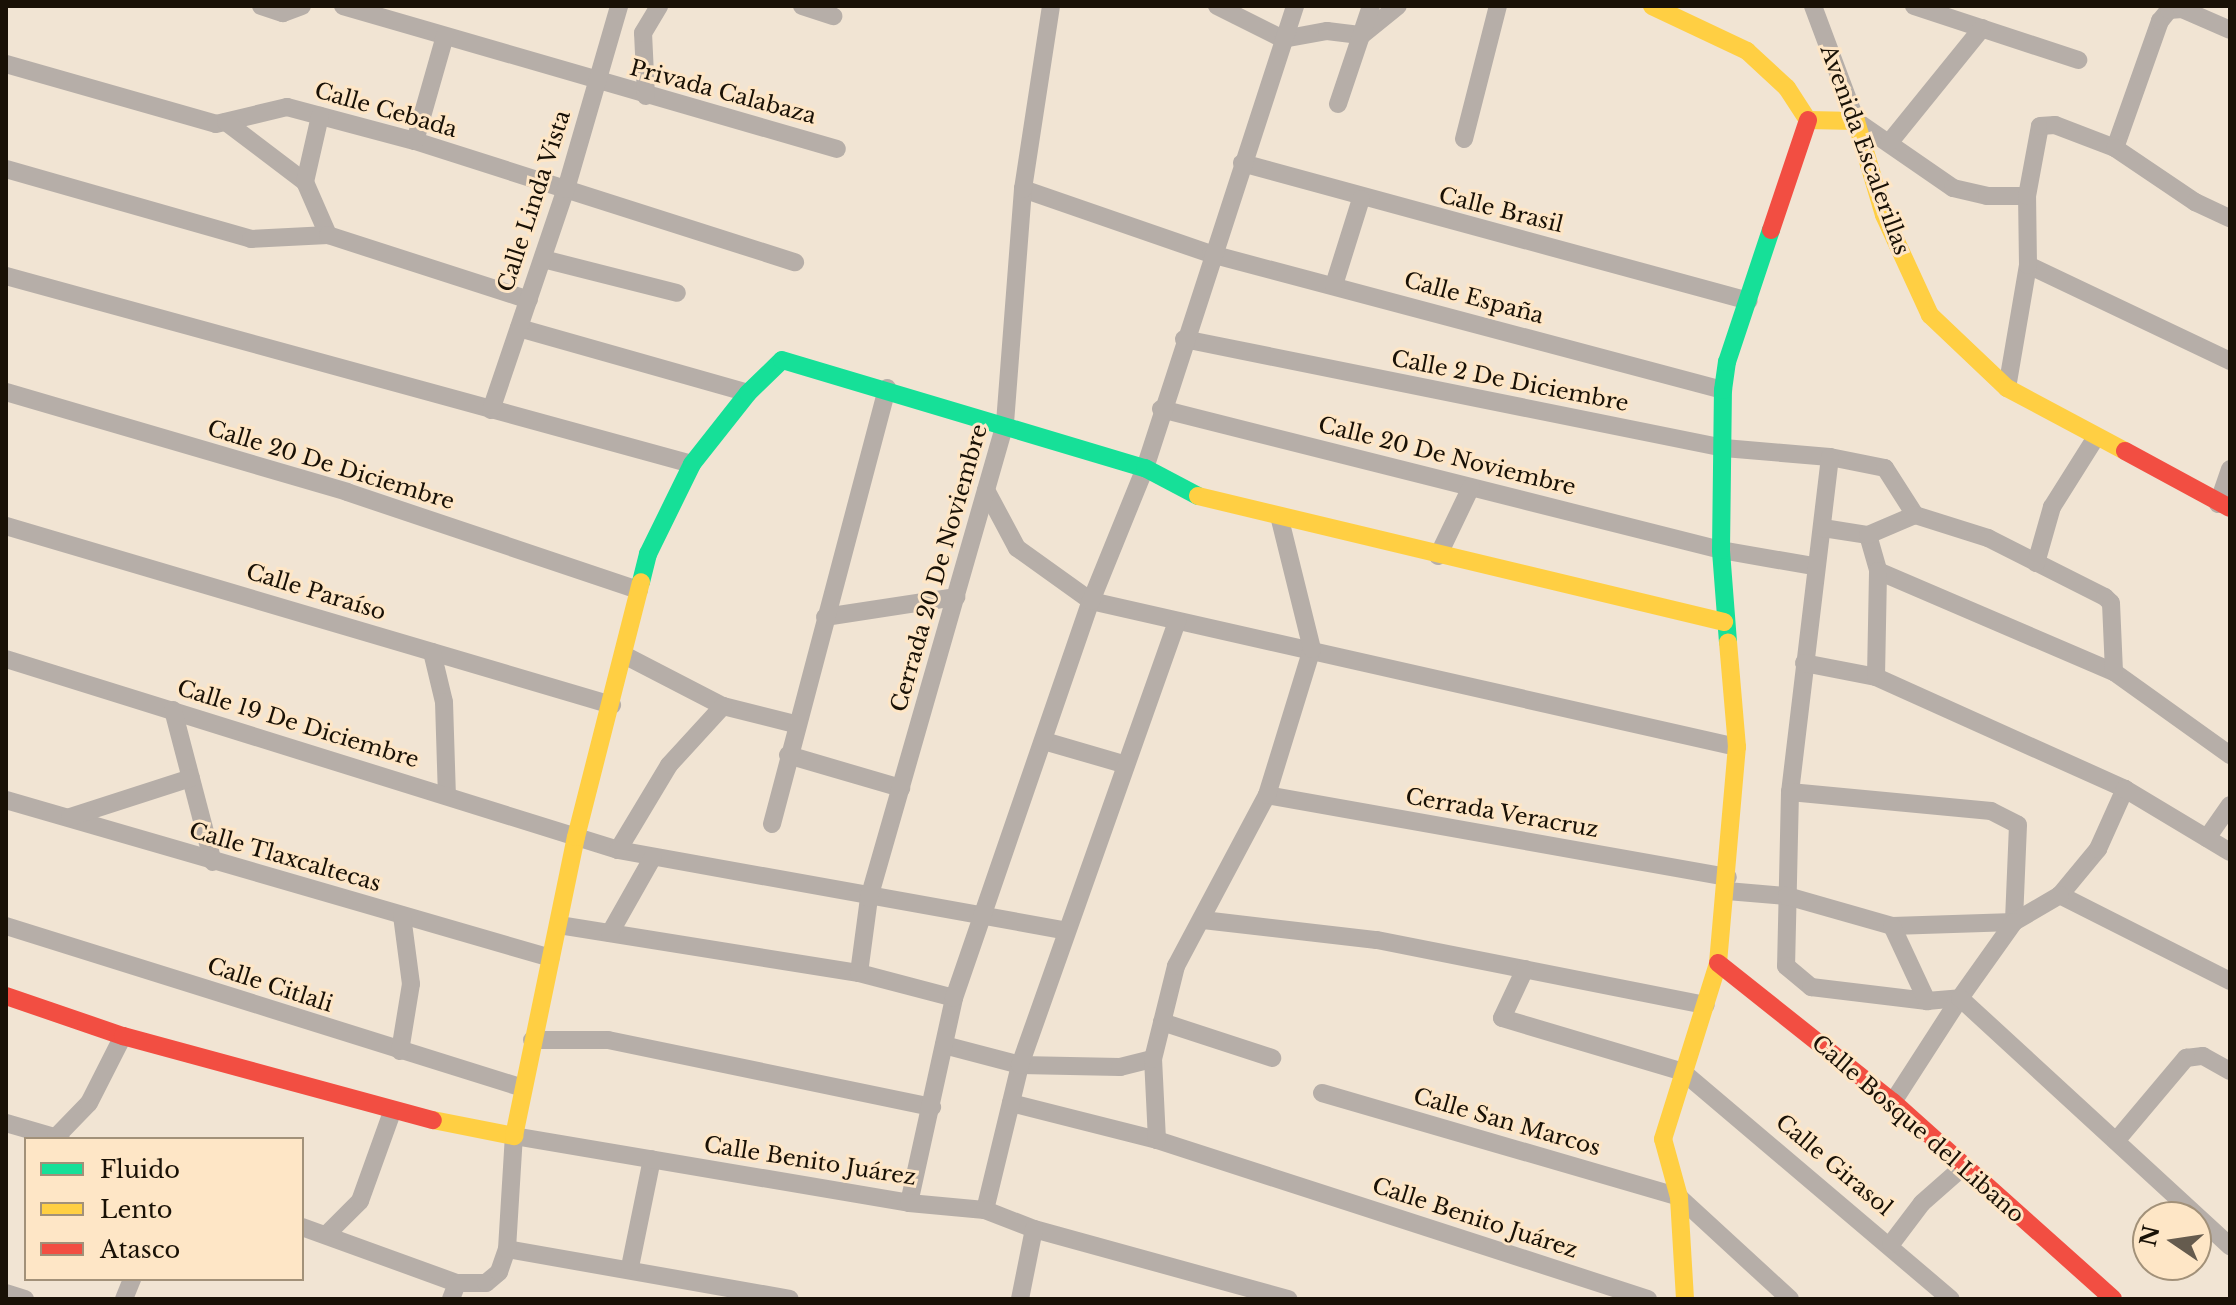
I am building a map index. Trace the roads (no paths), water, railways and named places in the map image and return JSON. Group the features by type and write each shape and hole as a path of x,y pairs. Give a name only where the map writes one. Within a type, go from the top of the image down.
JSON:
{"street":[{"path":"261,6 283,13 302,6"},
{"name":"Privada Calabaza","path":"343,6 837,149"},
{"name":"Calle Linda Vista","path":"491,410 566,189 619,6"},
{"path":"646,96 643,33 659,6"},
{"path":"802,6 833,16"},
{"name":"Cerrada 20 De Noviembre","path":"859,973 869,898 1005,423 1023,189 1051,6"},
{"path":"1217,6 1283,39 1327,31 1362,35 1398,6"},
{"path":"909,1203 954,998 1091,601 1145,468 1211,254 1295,6"},
{"path":"1338,104 1371,6"},
{"path":"1464,139 1498,6"},
{"name":"Avenida Escalerillas","path":"1652,6 1747,51 1787,88 1808,120"},
{"name":"Avenida Escalerillas","path":"1813,6 1856,121 1884,215 1930,315 2007,388 2224,506"},
{"path":"1914,6 2078,60"},
{"path":"2115,148 2160,21 2169,10 2182,9 2230,30"},
{"path":"1889,143 1982,28"},
{"path":"415,141 445,36"},
{"name":"Calle Cebada","path":"6,64 216,124 287,107 415,141 795,262"},
{"path":"305,182 320,116"},
{"path":"1685,1299 1679,1197 1663,1139 1718,963 1728,884 1737,747 1724,622 1721,550 1723,390 1727,362 1808,120 1856,121 1953,188 1987,196 2027,196"},
{"path":"226,122 305,182 328,235"},
{"path":"2007,388 2028,265 2027,196 2040,126 2055,125 2115,148 2195,202 2230,218"},
{"name":"Calle Brasil","path":"1242,163 1361,199 1749,301"},
{"path":"6,169 251,239 328,235 529,300"},
{"name":"Calle España","path":"1023,189 1211,254 1723,390"},
{"path":"1334,285 1361,199"},
{"path":"543,259 677,293"},
{"path":"2028,265 2230,361"},
{"path":"6,276 692,464"},
{"path":"519,328 748,393"},
{"name":"Calle 2 De Diciembre","path":"1184,339 1724,448 1830,457 1885,468 1915,515"},
{"path":"304,1228 454,1291 486,1283 499,1272 507,1249 520,1087 559,925 576,837 648,554 692,464 748,393 782,360 1005,423 1145,468 1196,495 1438,556 1724,622"},
{"path":"772,824 795,724 887,388"},
{"name":"Calle 20 De Diciembre","path":"6,392 347,492 639,590"},
{"name":"Calle 20 De Noviembre","path":"1161,409 1721,550 1813,566"},
{"path":"2036,563 2052,507 2096,437"},
{"path":"1830,457 1823,528 1813,566 1790,792 1786,966 1811,987 1927,1001 1960,998 2230,1246"},
{"path":"2224,506 2230,469"},
{"path":"1438,556 1471,487"},
{"path":"986,490 1017,548 1091,601 1737,747"},
{"path":"1823,528 1868,535 1915,515 1988,538 2111,603 2114,672"},
{"path":"1157,1140 1153,1059 1176,966 1267,795 1312,649 1279,516"},
{"name":"Calle Paraíso","path":"6,526 612,705"},
{"path":"1868,535 1878,571 1876,677"},
{"path":"1878,571 2114,672 2230,755"},
{"path":"825,617 956,597"},
{"path":"985,1210 1020,1065 1123,764 1177,621"},
{"path":"432,652 444,702 447,796"},
{"path":"624,655 723,706 795,724"},
{"name":"Calle 19 De Diciembre","path":"6,659 618,850 981,919 1066,931"},
{"path":"1804,663 1876,677 2125,789 2230,852"},
{"path":"618,850 669,765 723,706"},
{"path":"173,710 213,862"},
{"path":"1044,741 1123,764"},
{"path":"788,755 901,788"},
{"path":"70,817 191,778"},
{"path":"1893,1102 1960,998 2014,922 2060,895 2098,849 2125,789"},
{"path":"1790,792 1991,811 2018,825 2014,922"},
{"name":"Cerrada Veracruz","path":"1267,795 1787,896 1892,926 2014,922"},
{"name":"Calle Tlaxcaltecas","path":"6,800 551,958"},
{"path":"2207,838 2230,805"},
{"path":"610,933 653,857"},
{"path":"2060,895 2230,981"},
{"path":"400,1051 411,984 402,916"},
{"path":"1203,920 1377,940 1706,1005"},
{"path":"559,925 859,973 954,998"},
{"name":"Calle Citlali","path":"6,926 520,1087"},
{"path":"1892,926 1927,1001"},
{"name":"Calle Bosque del Libano","path":"1718,963 1893,1102 2113,1299"},
{"path":"1525,969 1502,1018 1683,1072"},
{"path":"6,996 123,1036 392,1112 514,1136"},
{"path":"1162,1022 1272,1058"},
{"path":"59,1137 89,1103 123,1036"},
{"path":"532,1040 608,1040 932,1107"},
{"path":"944,1045 1020,1065 1120,1067 1153,1059"},
{"path":"2116,1141 2186,1058 2203,1056 2230,1071"},
{"name":"Calle Girasol","path":"1683,1072 1891,1244 1951,1299"},
{"name":"Calle San Marcos","path":"1322,1093 1679,1197"},
{"name":"Calle Benito Juárez","path":"1011,1103 1157,1140 1648,1299"},
{"path":"326,1235 360,1201 392,1112"},
{"path":"6,1123 55,1137"},
{"name":"Calle Benito Juárez","path":"514,1136 909,1203 985,1210 1034,1229 1289,1299"},
{"path":"630,1267 652,1159"},
{"path":"1891,1244 1922,1203 1964,1166"},
{"path":"1679,1197 1790,1299"},
{"path":"1020,1299 1034,1229"},
{"path":"507,1249 630,1267 790,1299"},
{"path":"6,1293 25,1299"}]}
